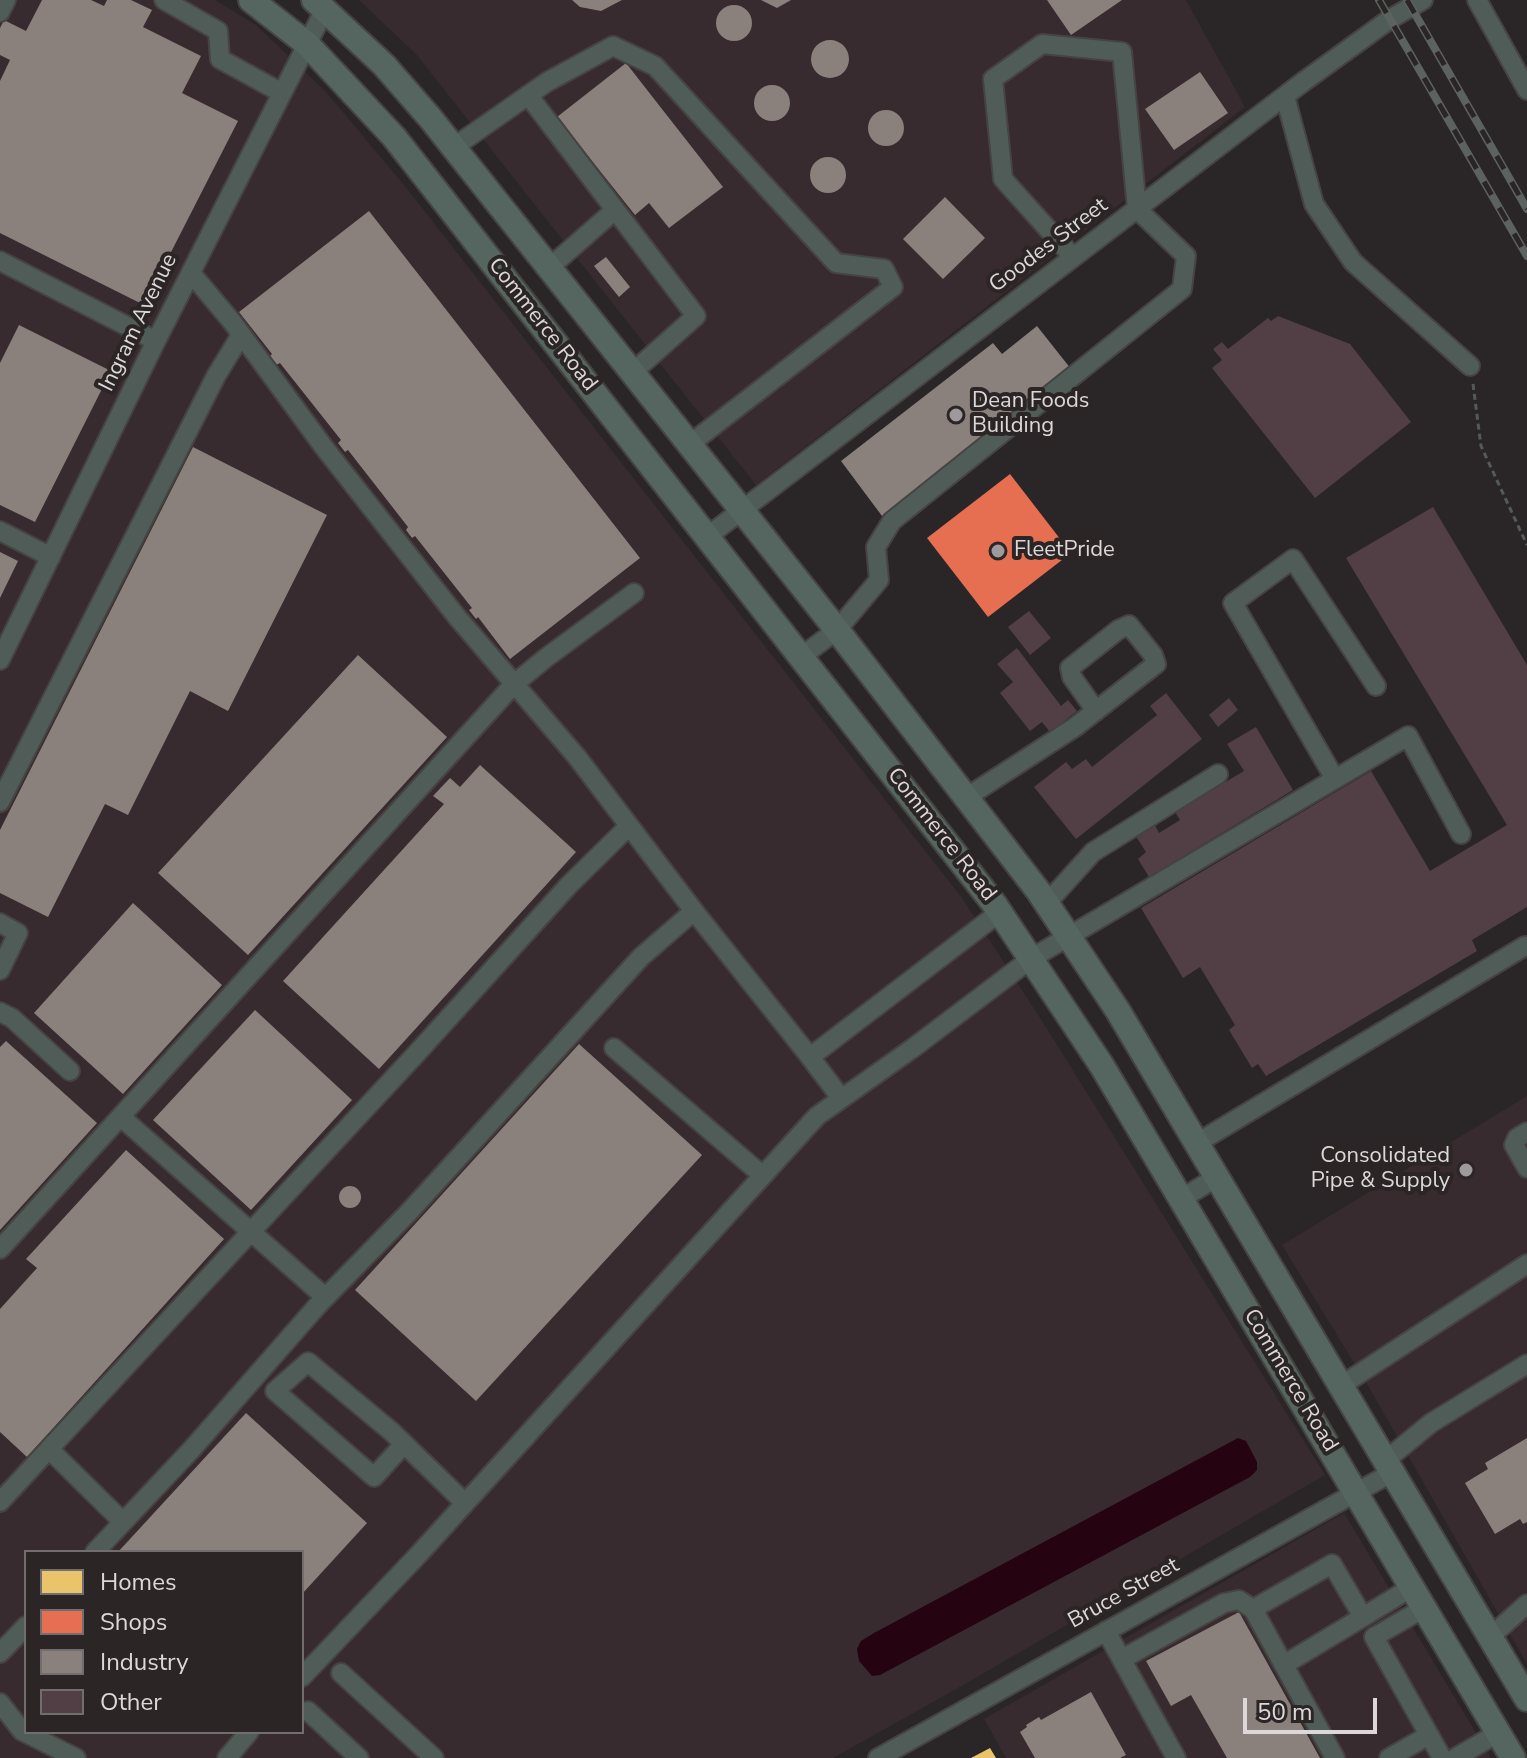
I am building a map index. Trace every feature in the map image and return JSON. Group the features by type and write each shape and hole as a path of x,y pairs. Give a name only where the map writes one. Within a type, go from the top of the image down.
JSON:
{"main road":[{"name":"Commerce Road","path":"251,0 307,44 394,137 1000,912 1102,1066 1513,1758"},
{"name":"Commerce Road","path":"320,4 384,65 454,147 837,630 1047,903 1124,1021 1527,1699"}],"street":[{"path":"0,12 6,0"},
{"path":"164,0 218,31 220,59 282,93"},
{"name":"Goodes Street","path":"708,536 1285,96 1390,19 1423,0"},
{"path":"1477,0 1525,83"},
{"name":"Ingram Avenue","path":"0,660 156,341 307,44 320,4"},
{"path":"802,656 837,630 879,580 876,547 892,521 1182,289 1186,256 1137,209 1122,52 1042,44 993,79 1003,179 1073,257"},
{"path":"454,147 547,82 613,46 655,66 836,263 884,269 893,287 690,444"},
{"path":"528,95 696,316 633,372"},
{"path":"1285,96 1314,204 1353,262 1470,366"},
{"path":"550,267 615,210"},
{"path":"0,261 156,341"},
{"path":"191,273 457,617 577,757 841,1098"},
{"path":"0,802 216,376 241,335"},
{"path":"0,531 51,557"},
{"path":"1335,779 1233,603 1293,559 1376,686"},
{"path":"0,1249 514,684 634,593"},
{"path":"967,797 1096,711 1156,664 1153,655 1129,625 1118,630 1070,668 1072,677 1096,711"},
{"path":"304,1675 817,1116 1032,958 1408,736 1461,834"},
{"path":"1047,903 1093,852 1218,774"},
{"path":"0,1502 568,886 629,826"},
{"path":"97,1550 192,1449 325,1297 420,1200 641,957 694,911"},
{"path":"810,1057 1000,912"},
{"path":"0,923 18,933 0,970"},
{"path":"1197,1143 1525,946"},
{"path":"0,1012 12,1018 70,1071"},
{"path":"614,1048 762,1175"},
{"path":"121,1117 325,1297"},
{"path":"1527,1132 1517,1138 1514,1145 1527,1168"},
{"path":"1181,1199 1217,1177"},
{"path":"1342,1385 1527,1264"},
{"path":"404,1444 374,1477 275,1391 308,1362 404,1444 465,1503"},
{"name":"Bruce Street","path":"878,1758 1356,1492 1390,1466 1431,1423 1527,1364"},
{"path":"49,1449 123,1522"},
{"path":"1253,1609 1332,1564 1363,1617"},
{"path":"1285,1664 1363,1617 1418,1598"},
{"path":"1418,1598 1374,1637 1442,1758"},
{"path":"1122,1659 1224,1603 1239,1600 1253,1609 1335,1758"},
{"path":"1490,1637 1527,1604"},
{"path":"0,1653 24,1628"},
{"path":"1106,1631 1176,1758"},
{"path":"341,1673 434,1758"},
{"path":"0,1703 24,1732"},
{"path":"308,1711 359,1758"},
{"path":"1455,1758 1498,1733"},
{"path":"28,1734 76,1758"},
{"path":"227,1758 247,1734"},
{"path":"1389,1758 1429,1735"}],"path":[{"path":"1470,366 1481,446 1527,545"}],"shaded area":[{"path":"0,0 215,0 256,25 327,93 408,190 962,898 1325,1475 833,1758 0,1758"},
{"path":"359,0 1186,0 1245,107 756,485 416,54"},
{"path":"1527,1096 1527,1664 1370,1389 1282,1245"},
{"path":"1238,1438 1246,1441 1257,1462 1257,1470 1250,1477 880,1675 872,1676 859,1661 857,1649 861,1641 874,1633"},
{"path":"1344,1513 1491,1758 1006,1758 984,1719"}],"building: Homes":[{"path":"990,1748 996,1758 971,1758"}],"building: Shops":[{"path":"1010,474 1071,553 988,617 927,538"}],"building: Industry":[{"path":"42,0 91,0 104,6 107,0 131,0 152,10 143,27 201,56 182,93 238,121 144,305 0,233 0,81 10,60 0,55 0,28 4,20 26,31"},
{"path":"572,0 622,0 601,11 580,7"},
{"path":"761,0 791,0 777,8"},
{"path":"1047,0 1122,0 1071,35"},
{"path":"734,5 747,10 752,23 747,36 734,41 721,36 716,23 721,10"},
{"path":"830,40 843,46 849,59 843,72 830,78 817,72 811,59 817,46"},
{"path":"626,63 723,187 669,228 649,203 635,215 557,117"},
{"path":"1200,72 1228,113 1174,150 1145,109"},
{"path":"772,85 785,90 790,103 785,116 772,121 759,116 754,103 759,90"},
{"path":"886,110 899,115 904,128 899,141 886,146 873,141 868,128 873,115"},
{"path":"828,157 841,162 846,175 841,188 828,193 815,188 810,175 815,162"},
{"path":"945,197 985,238 943,279 903,239"},
{"path":"369,211 640,558 510,659 478,617 476,619 469,610 472,608 415,536 412,538 406,530 408,527 348,450 345,452 338,443 341,440 280,363 276,365 269,357 272,354 239,312"},
{"path":"606,257 630,287 619,297 594,266"},
{"path":"19,325 111,371 35,522 0,505 0,363"},
{"name":"Dean Foods Building","path":"1037,326 1071,369 882,516 841,461 993,343 1002,354"},
{"path":"193,447 327,515 228,711 190,691 128,815 105,804 48,917 0,893 0,830"},
{"path":"0,552 18,561 0,598"},
{"path":"358,655 447,737 248,955 158,873"},
{"path":"480,765 576,852 379,1069 283,981 444,804 433,796 450,778 460,787"},
{"path":"133,903 222,985 123,1094 34,1013"},
{"path":"255,1010 352,1100 251,1210 153,1120"},
{"path":"6,1041 97,1123 0,1230 0,1047"},
{"path":"579,1044 702,1155 476,1401 355,1290"},
{"path":"126,1150 224,1239 27,1457 0,1432 0,1309 37,1268 26,1259"},
{"path":"350,1186 358,1189 361,1197 358,1205 350,1208 342,1205 339,1197 342,1189"},
{"path":"246,1413 367,1523 304,1592 304,1550 120,1550"},
{"path":"1527,1438 1527,1522 1523,1524 1520,1519 1495,1534 1465,1483 1488,1469 1485,1463"},
{"path":"1239,1612 1320,1758 1227,1758 1191,1695 1171,1706 1146,1661"},
{"path":"1091,1692 1126,1755 1120,1758 1035,1758 1020,1732 1039,1717 1041,1720"}],"building: Other":[{"path":"1278,316 1350,344 1411,422 1315,498 1212,368 1222,360 1213,349 1222,342 1228,349 1268,318 1271,321"},
{"path":"1433,507 1527,665 1527,907 1472,940 1477,951 1266,1076 1258,1064 1252,1068 1229,1030 1235,1025 1200,967 1183,978 1141,908 1371,771 1430,871 1507,825 1346,558"},
{"path":"1029,611 1051,638 1030,655 1008,627"},
{"path":"1017,648 1061,706 1068,700 1077,711 1050,732 1042,722 1030,731 1000,693 1013,682 997,664"},
{"path":"1166,693 1202,739 1076,839 1034,787 1066,762 1072,769 1086,759 1092,767 1157,715 1150,706"},
{"path":"1229,698 1238,710 1218,727 1209,715"},
{"path":"1256,727 1293,790 1149,877 1138,859 1146,852 1135,835 1154,823 1159,833 1180,820 1175,812 1244,771 1227,744"}],"railway":[{"path":"1379,0 1527,256"},
{"path":"1407,0 1527,209"}],"place":[{"name":"Dean Foods Building","path":"956,415"},
{"name":"FleetPride","path":"998,551"},
{"name":"Consolidated Pipe & Supply","path":"1466,1170"}]}
